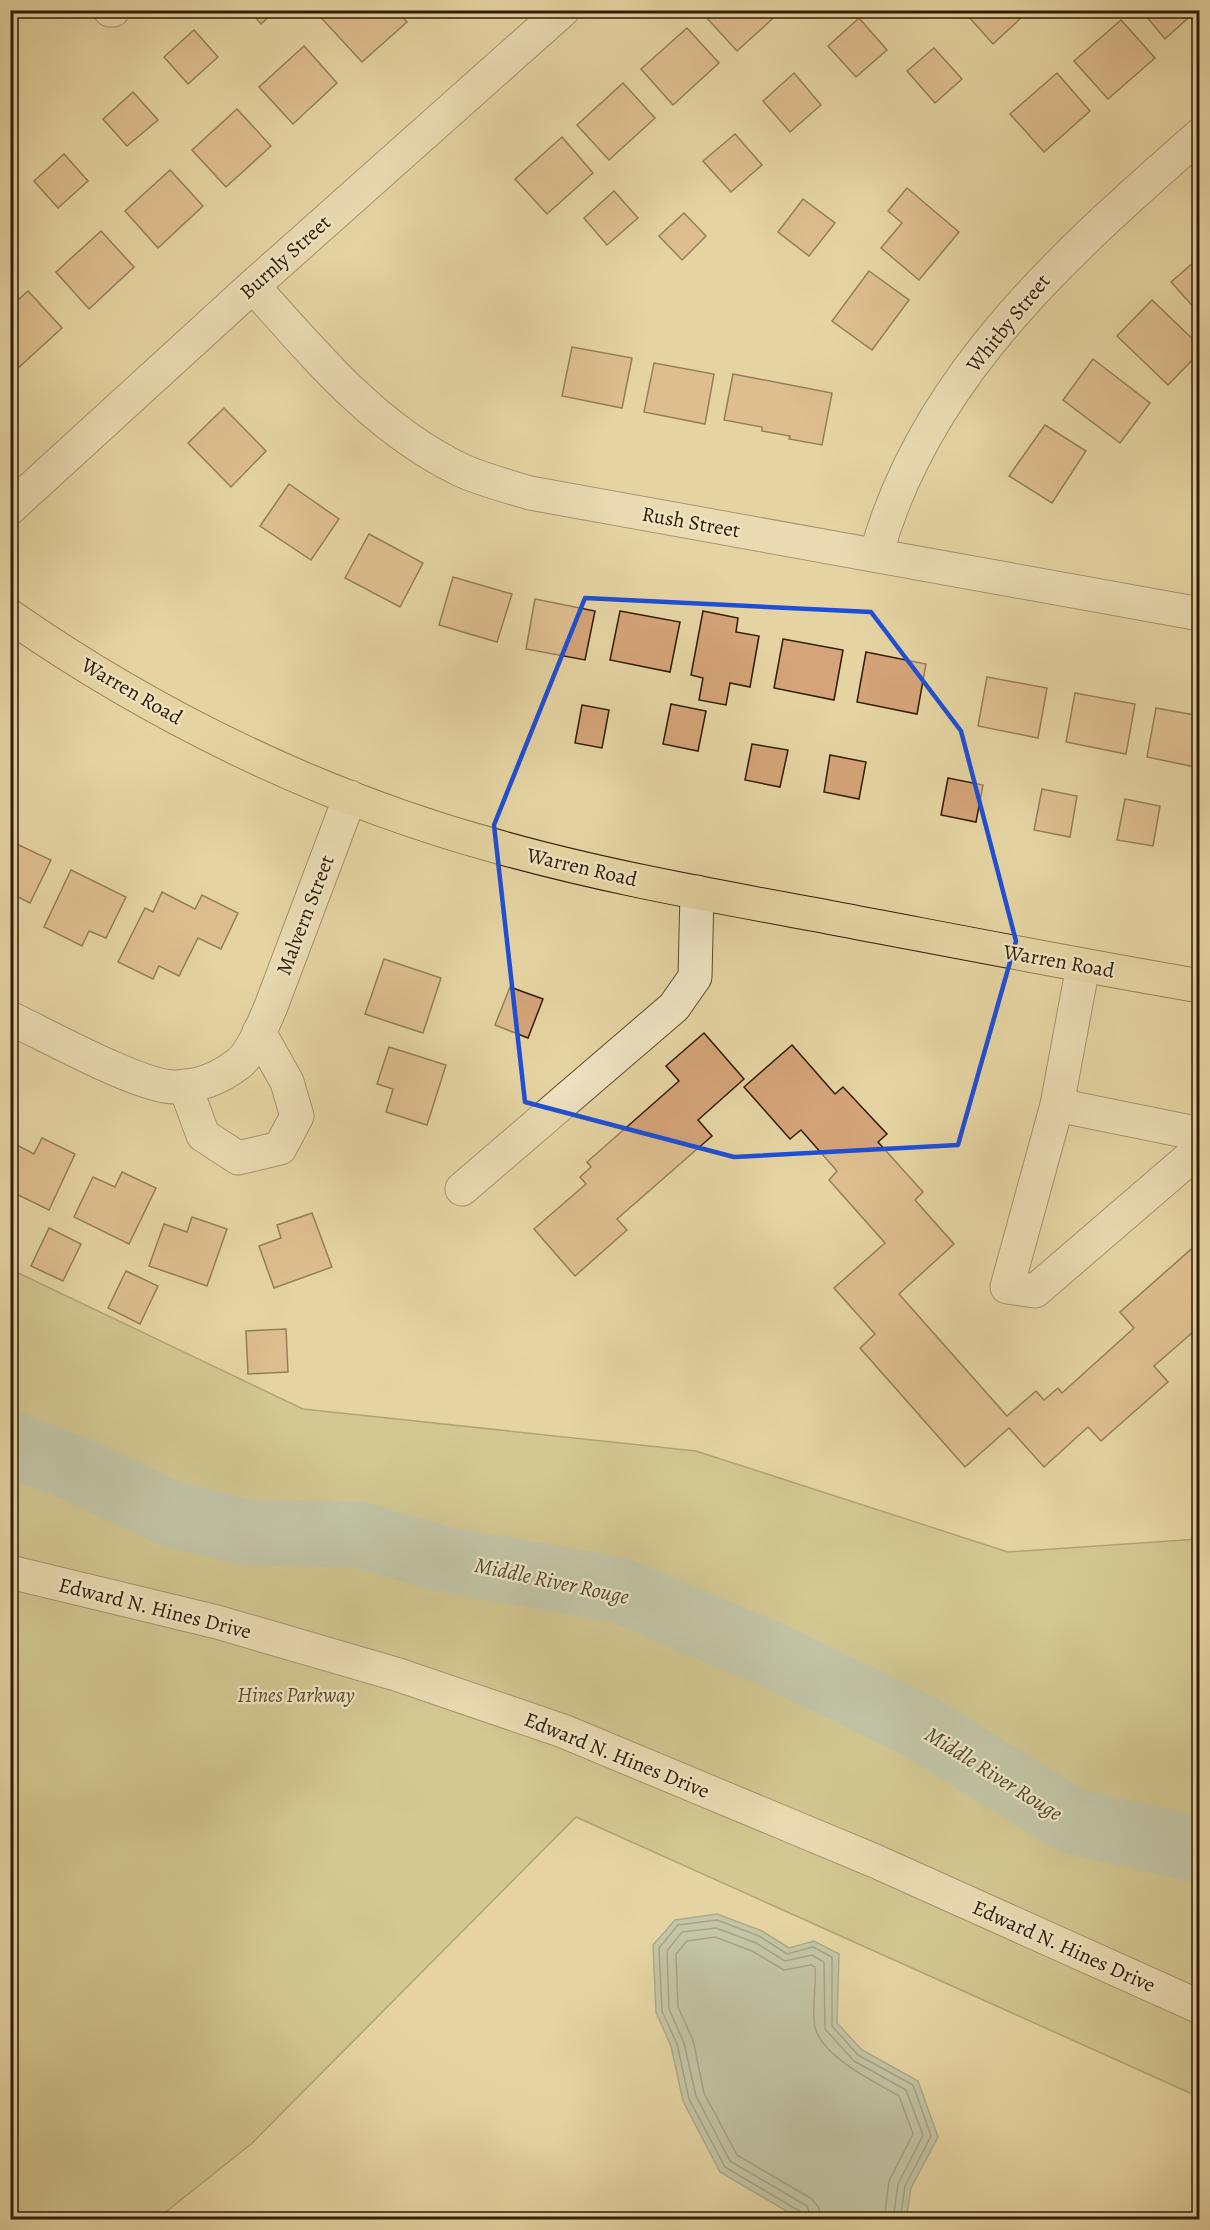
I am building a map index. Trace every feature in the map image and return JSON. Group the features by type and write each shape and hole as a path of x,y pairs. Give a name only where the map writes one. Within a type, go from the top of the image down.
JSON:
{"main road":[{"name":"Warren Road","path":"10,616 47,642 142,699 240,750 350,797 500,847 697,892 1083,966 1200,986"}],"street":[{"name":"Burnly Street","path":"10,508 253,286 563,10"},
{"name":"Whitby Street","path":"876,555 889,509 910,465 942,410 983,350 1029,294 1080,241 1200,135"},
{"name":"Rush Street","path":"253,286 371,411 419,447 461,470 530,493 1200,614"},
{"name":"Malvern Street","path":"10,1018 139,1079 172,1087 204,1083 239,1063 259,1032 350,797"},
{"path":"462,1189 674,1007 695,977 697,892"},
{"path":"1083,966 1057,1105 1007,1287 1035,1291 1200,1149"},
{"path":"185,1086 203,1136 238,1158 280,1148 297,1116 287,1082 259,1032"},
{"path":"1057,1105 1200,1134"},
{"name":"Edward N. Hines Drive","path":"10,1572 217,1622 399,1675 563,1731 875,1861 1200,2007"}],"highlighted area":[{"path":"585,598 871,612 961,731 1016,941 958,1145 734,1157 525,1102 494,825"}],"green space":[{"name":"Hines Parkway","path":"10,1269 303,1409 696,1451 1008,1552 1199,1539 1199,2097 576,1817 251,2144 157,2219 11,2219"}],"water":[{"path":"717,1914 762,1931 789,1948 814,1941 839,1954 837,2023 862,2050 918,2081 938,2137 911,2188 906,2219 807,2219 793,2215 720,2172 683,2101 671,2046 656,2012 653,1945 675,1920"}],"building":[{"path":"249,10 276,10 261,24"},
{"path":"314,10 396,10 407,22 362,62"},
{"path":"711,10 782,10 737,51 705,16"},
{"path":"972,10 1016,10 1022,17 993,44 967,15"},
{"path":"1141,10 1197,10 1165,39"},
{"path":"859,18 887,50 856,77 828,46"},
{"path":"1121,20 1155,58 1108,99 1074,61"},
{"path":"687,28 719,63 673,105 641,69"},
{"path":"194,30 218,57 188,84 164,57"},
{"path":"304,46 337,83 293,124 259,87"},
{"path":"934,48 962,79 935,103 907,71"},
{"path":"794,73 821,105 790,132 763,101"},
{"path":"1057,73 1090,111 1044,152 1010,114"},
{"path":"623,83 655,118 609,160 577,125"},
{"path":"133,92 158,120 127,146 103,119"},
{"path":"237,109 271,146 226,187 192,150"},
{"path":"735,134 762,165 731,192 703,161"},
{"path":"562,137 593,173 547,214 515,179"},
{"path":"64,154 88,181 58,208 34,181"},
{"path":"170,170 203,206 158,248 125,211"},
{"path":"907,188 959,232 919,280 881,248 902,223 888,211"},
{"path":"614,191 638,218 607,245 584,218"},
{"path":"803,199 835,223 809,256 778,232"},
{"path":"684,213 706,236 682,260 659,236"},
{"path":"101,231 134,267 89,309 56,272"},
{"path":"1200,257 1200,314 1171,282"},
{"path":"869,271 909,300 872,350 832,321"},
{"path":"28,291 62,328 17,369 10,362 10,307"},
{"path":"1152,300 1200,346 1200,352 1168,385 1117,336"},
{"path":"572,347 632,358 622,408 562,396"},
{"path":"1093,359 1150,403 1120,443 1063,400"},
{"path":"654,363 714,374 705,424 644,412"},
{"path":"733,374 832,393 822,445 762,431 762,427 724,420"},
{"path":"224,408 266,451 231,487 188,443"},
{"path":"1045,425 1086,451 1052,503 1009,476"},
{"path":"289,484 339,519 311,560 260,526"},
{"path":"369,534 423,563 400,607 345,578"},
{"path":"453,577 512,594 497,642 439,625"},
{"path":"535,599 595,611 585,660 526,649"},
{"path":"620,611 680,622 670,672 610,660"},
{"path":"703,611 738,618 736,632 759,636 750,687 730,683 726,705 699,700 703,678 691,675"},
{"path":"783,639 843,650 834,700 774,688"},
{"path":"866,652 926,664 917,714 857,702"},
{"path":"987,677 1047,688 1038,738 978,726"},
{"path":"1075,693 1135,704 1126,754 1066,742"},
{"path":"671,704 706,711 698,751 663,744"},
{"path":"582,705 609,710 602,748 575,743"},
{"path":"1156,708 1200,716 1200,768 1147,757"},
{"path":"752,744 788,750 780,787 745,780"},
{"path":"830,755 866,762 859,799 824,792"},
{"path":"948,778 983,785 976,822 941,815"},
{"path":"1042,789 1077,796 1070,837 1034,830"},
{"path":"1125,799 1160,806 1153,846 1117,840"},
{"path":"10,841 51,860 30,903 10,893"},
{"path":"71,870 126,897 106,938 89,931 82,946 44,927"},
{"path":"162,892 195,909 202,895 238,913 221,949 198,938 179,976 159,966 153,979 118,962 145,908 153,912"},
{"path":"384,959 441,978 423,1033 365,1014"},
{"path":"510,987 543,999 528,1038 495,1025"},
{"path":"704,1033 744,1079 698,1120 712,1136 617,1219 627,1230 575,1276 534,1229 586,1184 580,1177 591,1167 587,1162 679,1081 666,1066"},
{"path":"792,1045 835,1094 843,1087 887,1134 878,1142 923,1192 915,1200 954,1244 899,1294 1007,1416 1036,1391 1044,1400 1058,1388 1062,1393 1134,1328 1120,1312 1197,1244 1200,1246 1200,1326 1154,1366 1168,1382 1101,1441 1088,1427 1044,1467 1009,1428 965,1467 860,1348 875,1334 834,1288 885,1243 829,1180 837,1171 801,1130 790,1139 744,1087"},
{"path":"389,1047 446,1065 427,1125 386,1112 393,1089 377,1084"},
{"path":"42,1138 75,1154 49,1210 10,1191 13,1143 34,1154"},
{"path":"122,1172 156,1188 129,1244 74,1217 93,1177 115,1187"},
{"path":"312,1213 332,1267 274,1288 259,1246 281,1238 277,1225"},
{"path":"192,1217 227,1229 207,1286 149,1266 164,1224 187,1232"},
{"path":"49,1228 81,1244 63,1281 31,1266"},
{"path":"126,1271 158,1286 140,1324 108,1308"},
{"path":"286,1329 288,1372 248,1374 246,1331"}],"waterway":[{"name":"Middle River Rouge","path":"10,1443 76,1469 169,1513 247,1533 357,1534 442,1559 619,1590 772,1655 919,1726 1072,1821 1200,1850"}]}
